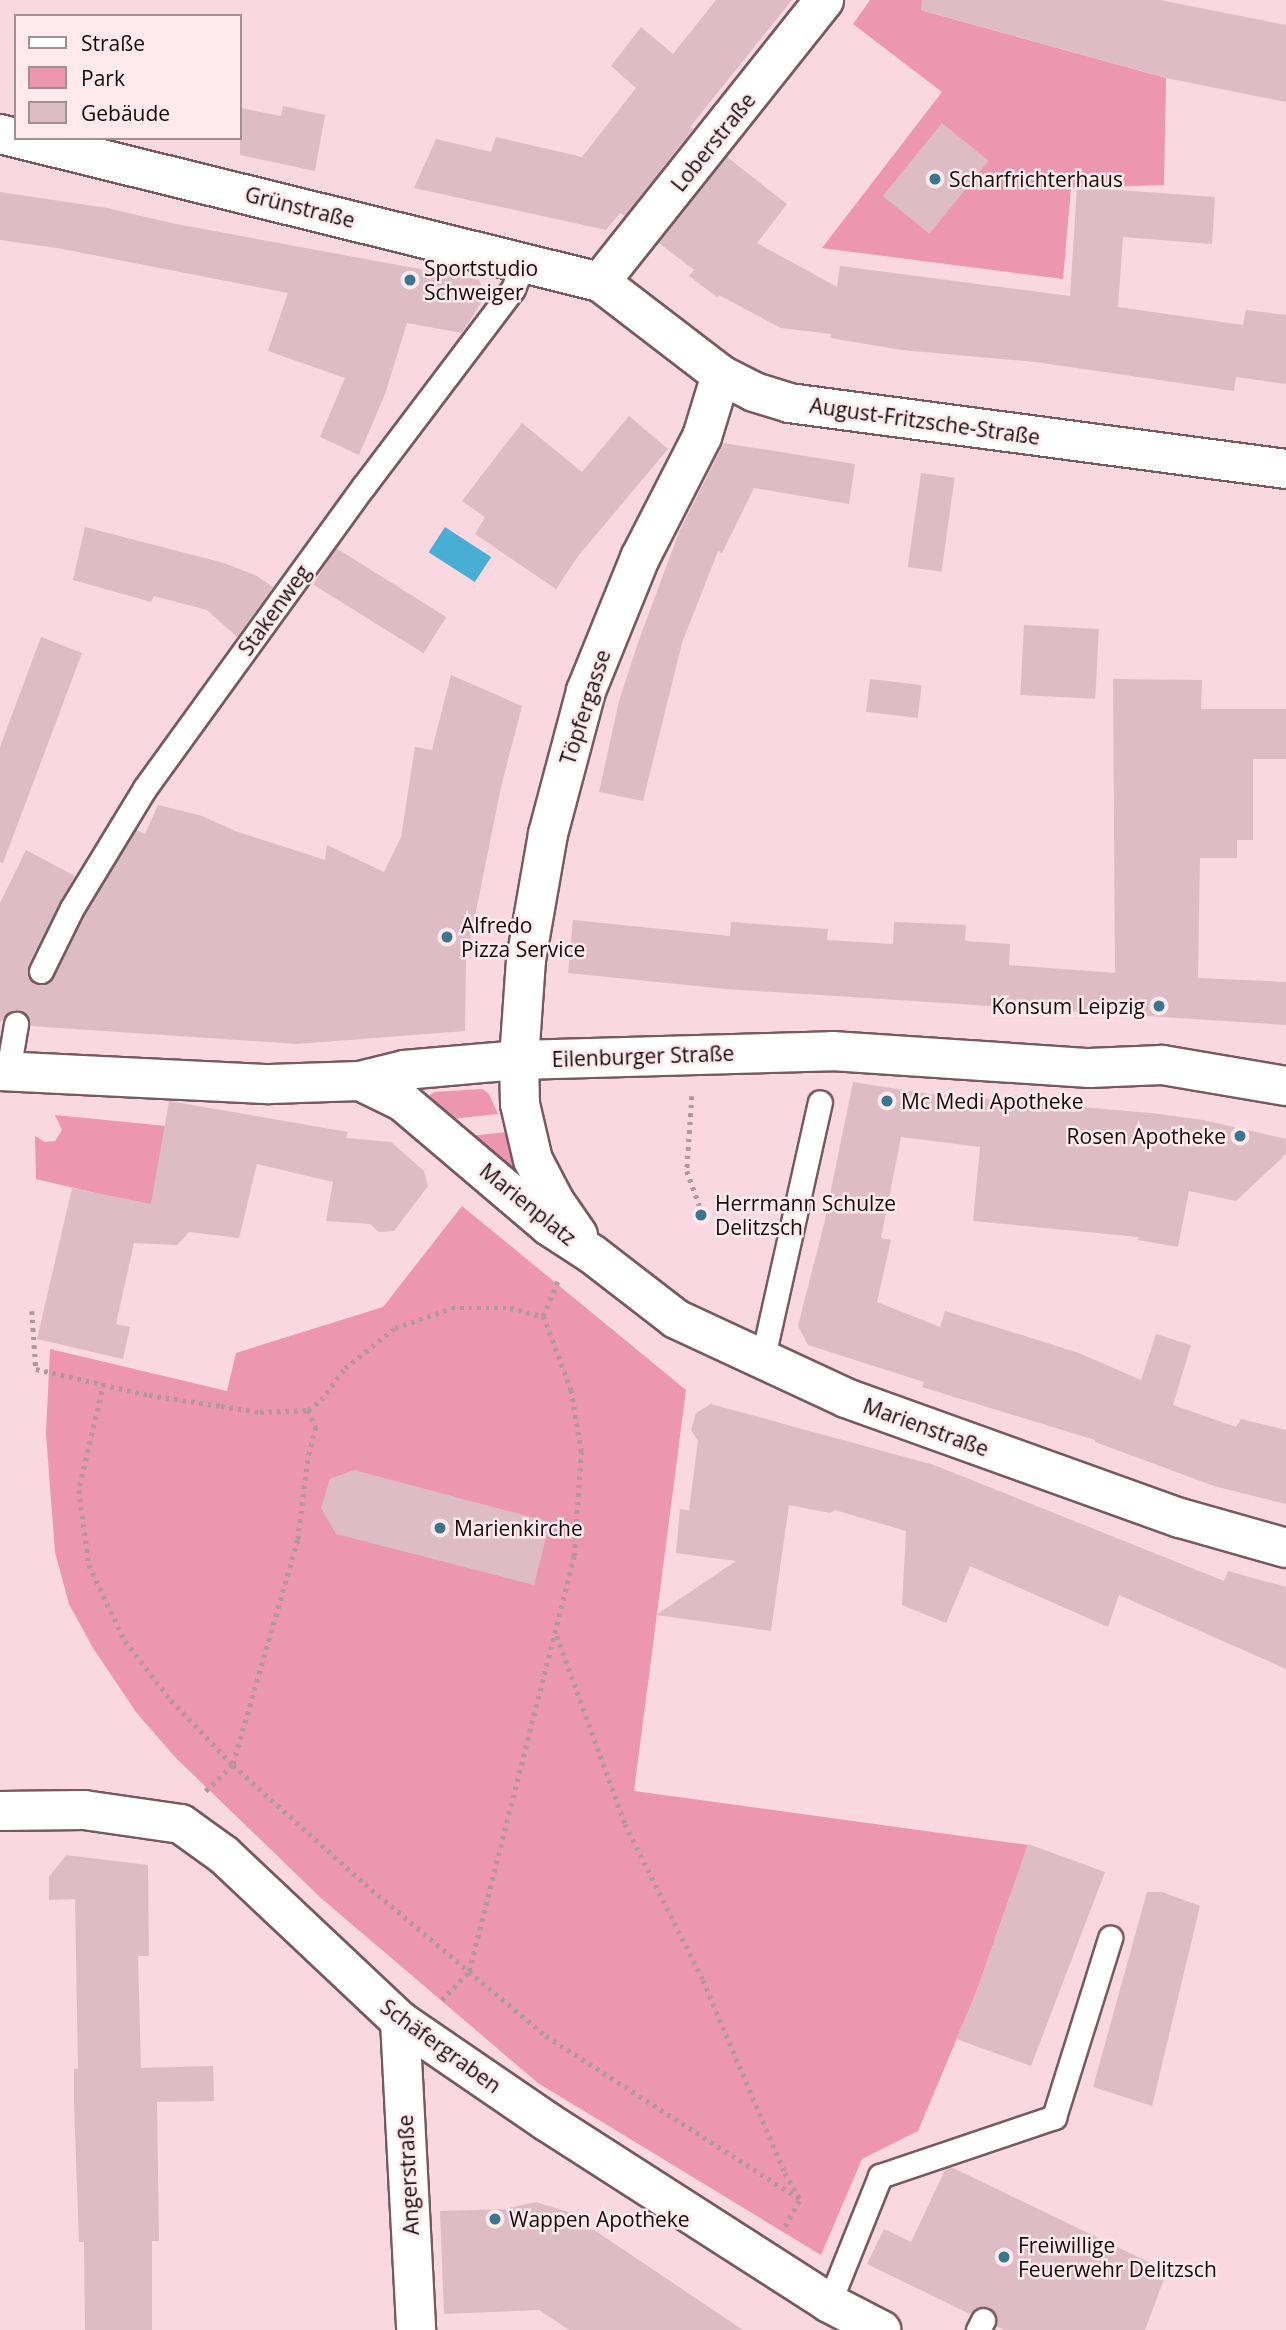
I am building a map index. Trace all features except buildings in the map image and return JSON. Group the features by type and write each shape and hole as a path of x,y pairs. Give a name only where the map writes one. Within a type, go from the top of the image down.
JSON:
{"street":[{"name":"Loberstraße","path":"600,282 824,0"},
{"name":"Grünstraße","path":"25,140 524,261 600,282"},
{"name":"August-Fritzsche-Straße","path":"600,282 721,375 754,392 789,402 1286,469"},
{"name":"Töpfergasse","path":"519,1060 526,960 548,834 586,691 640,558 702,437 721,375"},
{"name":"Eilenburger Straße","path":"4,1071 270,1084 360,1081 404,1070 519,1060 832,1051 1089,1068 1162,1065 1286,1086"},
{"name":"Marienplatz","path":"519,1060 520,1104 533,1160 555,1202 592,1254"},
{"name":"Marienplatz","path":"360,1081 403,1102 549,1226 592,1254"},
{"name":"Marienstraße","path":"592,1254 676,1319 846,1398 1180,1518 1286,1548"},
{"name":"Schäfergraben","path":"0,1811 85,1810 181,1824 223,1855 400,2021 546,2121 829,2303 881,2330"},
{"name":"Angerstraße","path":"400,2021 416,2330"}],"lane":[{"name":"Stakenweg","path":"41,971 72,908 145,788 363,487 513,289 524,261"},
{"path":"4,1071 16,1024"},
{"path":"762,1361 820,1102"},
{"path":"829,2303 880,2176 1054,2117 1110,1938"}],"path":[{"path":"695,1053 687,1171 700,1207"},
{"path":"556,1635 554,1639 574,1556 581,1452 571,1391 543,1316 555,1283 592,1254"},
{"path":"32,1311 36,1369 149,1395 260,1412 308,1410 321,1400 345,1368 396,1328 452,1308 510,1308 543,1316"},
{"path":"104,1383 79,1490 89,1564 125,1641 171,1700 233,1765 365,1884 546,2036 800,2199"},
{"path":"181,1824 206,1790 233,1765 298,1540 308,1460 316,1427 308,1410"},
{"path":"439,2003 469,1971 556,1635"},
{"path":"556,1635 625,1824 703,1980 785,2173 800,2199"},
{"path":"783,2231 800,2199"}],"green space":[{"path":"870,0 927,0 924,11 1166,78 1164,185 1071,188 1063,279 822,248 942,92 853,24"},
{"path":"482,1089 489,1094 498,1114 452,1119 429,1101 430,1095 435,1092"},
{"path":"55,1115 166,1126 151,1206 36,1179 35,1136 45,1142 55,1141 62,1130"},
{"path":"507,1132 537,1190 470,1136"},
{"path":"462,1206 686,1390 634,1791 1028,1845 976,1993 918,2131 862,2159 821,2255 538,2083 321,1898 175,1757 136,1712 93,1648 69,1604 55,1552 46,1434 50,1349 227,1391 236,1353 383,1307"}],"water":[{"path":"445,527 491,557 475,582 429,552"}],"place":[{"name":"Scharfrichterhaus","path":"935,179"},
{"name":"Sportstudio Schweiger","path":"410,280"},
{"name":"Alfredo Pizza Service","path":"447,937"},
{"name":"Konsum Leipzig","path":"1159,1006"},
{"name":"Mc Medi Apotheke","path":"887,1101"},
{"name":"Rosen Apotheke","path":"1240,1136"},
{"name":"Herrmann Schulze Delitzsch","path":"701,1215"},
{"name":"Marienkirche","path":"440,1528"},
{"name":"Wappen Apotheke","path":"495,2219"},
{"name":"Freiwillige Feuerwehr Delitzsch","path":"1004,2257"}]}
